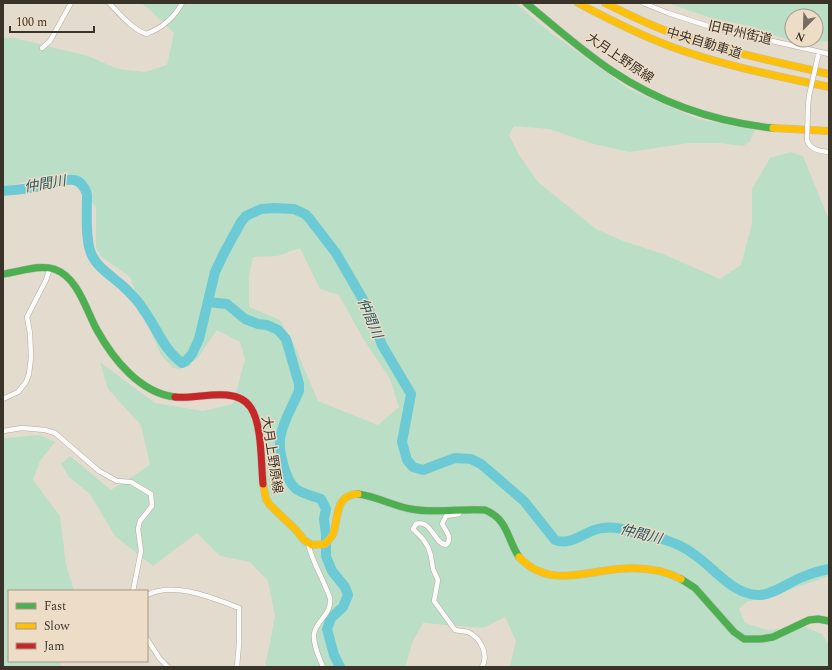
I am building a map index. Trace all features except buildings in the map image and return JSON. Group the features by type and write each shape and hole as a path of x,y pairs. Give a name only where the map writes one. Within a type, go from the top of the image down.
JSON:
{"main road":[{"name":"大月上野原線","path":"526,3 612,70 664,100 702,114 744,124 773,128 829,131"},
{"name":"中央自動車道","path":"578,3 621,25 676,48 734,65 829,87"},
{"name":"中央自動車道","path":"605,3 683,37 743,54 829,74"},
{"name":"大月上野原線","path":"50,268 60,272 72,283 116,358 143,385 158,394 172,397 186,398 228,395 238,397 248,404 257,421 263,490 266,499 310,544"},
{"path":"3,274 50,268"},
{"path":"310,544 322,545 332,538 339,505 343,499 351,493 357,492 390,504 415,510 485,510 491,511 504,524 513,547 520,558 530,566 548,574 557,576 571,576 610,570 633,569 655,571 681,578 689,582 734,632 744,639 762,639 773,637 809,620 818,619 829,621"}],"street":[{"path":"42,48 50,42 71,3"},
{"path":"109,3 126,20 146,34 160,26 174,15 182,3"},
{"name":"旧甲州街道","path":"643,3 711,27 819,54 829,54"},
{"path":"819,54 809,96 807,140 808,144 813,148 829,152"},
{"path":"3,400 18,392 26,382 29,374 31,357 30,334 27,317 46,280 50,268"},
{"path":"3,431 22,428 45,430 55,433 99,471 118,482 131,482 151,494 152,506 140,521 138,529 141,551 133,590"},
{"path":"462,510 459,514 446,516 442,524 450,539 446,544 441,543 428,526 424,524 416,524 413,529 414,532 423,539 428,547 433,569 438,580 434,601 455,630 468,632 478,640 484,652 485,662 482,667"},
{"path":"310,544 310,553 327,589 330,599 326,615 317,627 314,635 316,649 323,667"},
{"path":"148,594 154,591 178,590 207,595 239,608 237,667"},
{"path":"148,641 160,659 168,667"}],"green space":[{"path":"141,3 515,3 551,33 629,89 698,119 755,130 750,141 743,146 720,143 689,143 629,152 590,143 549,129 514,126 509,135 519,155 538,182 596,229 623,241 663,254 720,279 741,265 752,223 752,189 770,158 790,152 803,156 829,220 829,576 763,599 748,601 739,609 745,623 767,630 805,627 822,634 829,645 829,667 510,667 516,641 505,617 483,628 423,623 412,643 406,665 407,667 265,667 275,617 268,581 250,562 220,556 197,533 153,566 115,536 90,494 69,477 61,464 70,456 111,490 150,465 141,425 108,389 100,362 155,403 203,411 233,404 245,359 240,342 217,330 197,359 180,369 173,368 161,355 145,319 130,277 102,257 96,248 96,207 68,173 38,178 3,188 3,38 14,38 88,56 118,69 145,72 167,65 174,33","holes":["300,248 320,289 339,295 364,340 390,379 399,407 378,425 318,401 293,342 280,320 249,307 249,276 253,257 277,256"]},
{"path":"668,3 829,3 829,41 824,41 824,8 784,8 784,39 753,27 708,17"},
{"path":"40,435 55,442 40,461 33,480 60,516 66,564 74,590 8,590 8,662 60,662 61,667 3,667 4,438"}],"waterway":[{"name":"仲間川","path":"3,191 31,188 61,180 74,180 81,184 86,190 87,195 88,240 94,259 102,269 123,286 138,301 165,345 182,363 192,354 199,339 215,272 241,222 246,216 261,209 294,209 305,214 336,253 369,310 382,345 411,394 402,442 407,460 413,467 423,470 455,458 471,459 481,464 524,501 555,540 561,542 573,540 591,531 603,528 620,529 644,536 660,538 688,550 732,586 749,594 763,595 779,589 795,580 829,569"},
{"path":"208,302 227,304 245,319 258,324 267,325 278,330 286,339 299,384 299,391 282,429 280,440 281,455 285,471 292,485 302,492 321,499 326,509 324,519 326,556 332,571 345,587 348,595 343,607 331,618 327,629 334,655 340,667"}],"traffic: fast":[{"path":"526,3 590,55 612,71 649,93 669,102 710,116 773,128"},
{"path":"3,274 42,267 54,269 62,273 75,287 97,330 119,363 139,382 150,389 175,397"},
{"path":"358,494 404,508 439,511 485,510 493,514 503,524 519,557"},
{"path":"681,579 695,588 734,632 744,639 773,637 809,620 818,619 829,621"}],"traffic: slow":[{"path":"578,3 638,33 694,54 751,70 829,87"},
{"path":"605,3 672,33 750,56 829,74"},
{"path":"773,128 829,131"},
{"path":"263,484 266,499 270,505 296,530 304,540 312,545 325,544 328,541 333,534 341,503 350,495 358,494"},
{"path":"519,557 530,567 554,575 579,575 634,568 658,571 681,579"}],"traffic: jam":[{"path":"175,397 227,395 238,397 247,403 255,415 259,434 263,484"}]}
